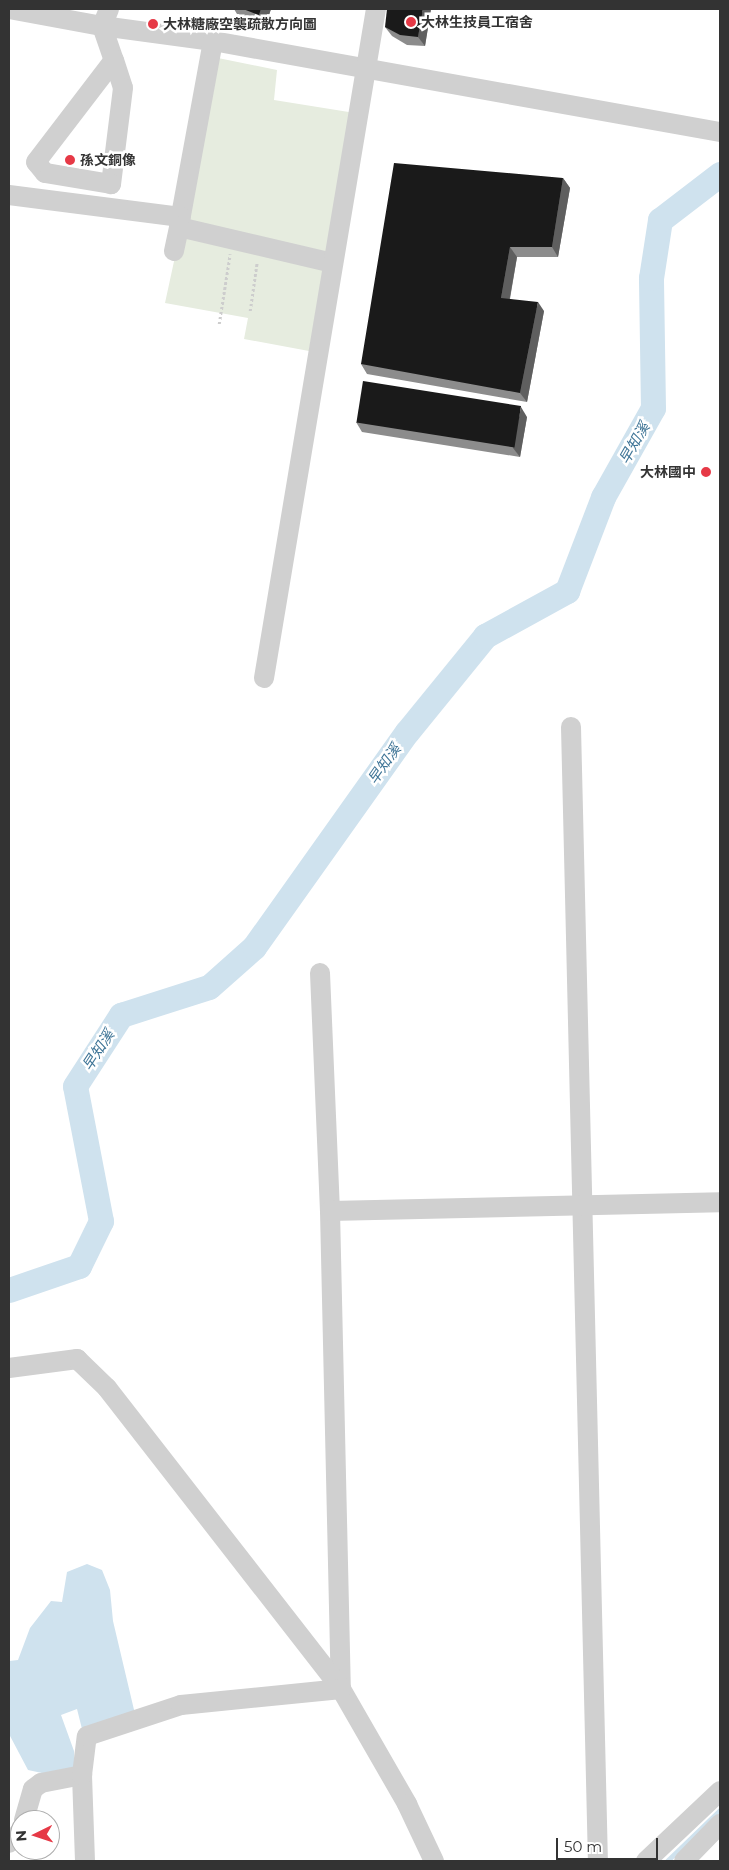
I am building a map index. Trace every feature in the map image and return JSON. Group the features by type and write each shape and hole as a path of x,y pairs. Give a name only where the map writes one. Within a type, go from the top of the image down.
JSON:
{"street":[{"path":"9,9 106,18 213,41 720,132"},
{"path":"264,678 376,9"},
{"path":"106,18 114,60 123,88 111,184 44,173 36,162 114,60"},
{"path":"174,251 213,41"},
{"path":"9,195 180,222 259,248 333,263"},
{"path":"571,727 584,1205 598,1861"},
{"path":"320,973 330,1211 341,1689"},
{"path":"330,1211 720,1202"},
{"path":"9,1368 77,1359 107,1388 341,1689 407,1804 434,1861"},
{"path":"85,1861 82,1775 87,1736 181,1705 341,1689"},
{"path":"27,1810 33,1788 41,1783 82,1775"},
{"path":"646,1861 720,1791"},
{"path":"684,1861 720,1824"}],"path":[{"path":"219,324 232,238"},
{"path":"250,311 259,248"}],"shaded area":[{"path":"218,58 277,70 274,100 355,113 309,351 244,339 248,318 165,303"}],"water":[{"path":"87,1564 102,1570 110,1590 113,1621 135,1714 82,1729 77,1709 61,1715 74,1751 75,1772 42,1773 28,1770 9,1734 9,1661 18,1660 30,1628 51,1601 62,1602 67,1572"}],"building":[{"path":"243,9 261,9 259,15"},
{"path":"387,9 423,9 418,37 400,35 385,27"},
{"path":"394,163 563,178 552,247 510,247 501,298 538,302 520,393 361,364"},
{"path":"363,381 521,406 514,448 356,422"}],"waterway":[{"name":"早知溪","path":"9,1290 79,1266 101,1221 75,1086 121,1015 209,987 254,947 407,732 485,636 567,591 603,497 653,408 651,278 660,220 720,174"},
{"path":"667,1861 720,1810"}],"place":[{"name":"大林生技員工宿舍","path":"411,22"},
{"name":"大林糖廠空襲疏散方向圖","path":"153,24"},
{"name":"孫文銅像","path":"70,160"},
{"name":"大林國中","path":"706,472"}]}
